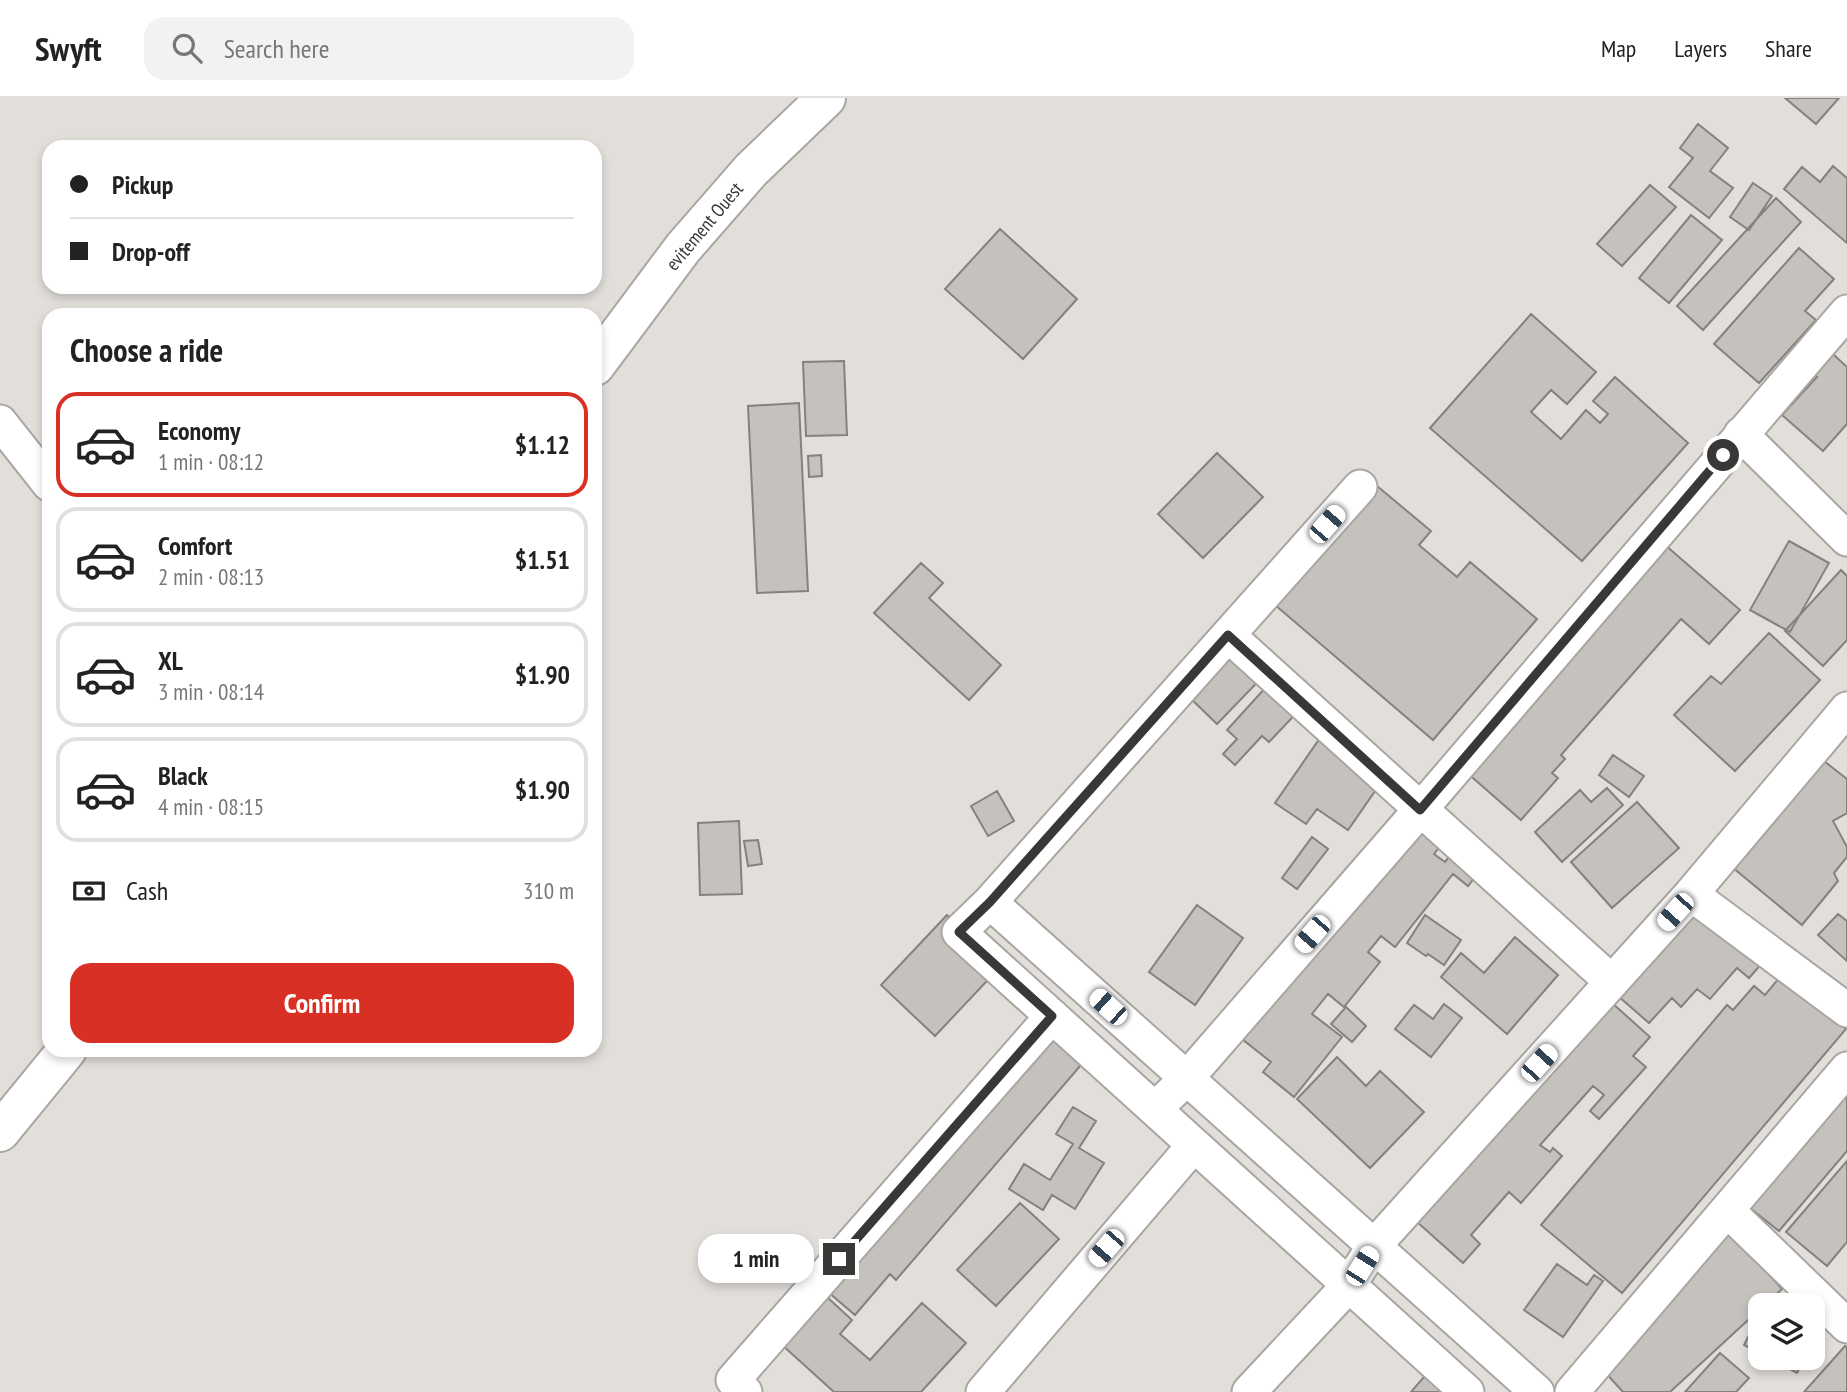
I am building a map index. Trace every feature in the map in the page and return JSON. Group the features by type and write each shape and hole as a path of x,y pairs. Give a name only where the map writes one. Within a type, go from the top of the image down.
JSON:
{"main road":[{"name":"evitement Ouest","path":"602,357 692,238 751,170 825,98"},
{"path":"0,1132 61,1057"}],"street":[{"path":"1156,1109 1420,810 1847,312"},
{"path":"0,422 42,475"},
{"path":"1741,434 1847,539"},
{"path":"1360,487 990,902 959,932 1467,1392"},
{"path":"1228,635 1612,982"},
{"path":"1249,1392 1349,1286 1374,1246 1691,894 1847,709"},
{"path":"1691,894 1847,1010"},
{"path":"990,902 1537,1392"},
{"path":"745,1392 733,1380 1052,1016"},
{"path":"1572,1392 1847,1069"},
{"path":"983,1392 1194,1145"},
{"path":"1727,1210 1847,1326"}],"building":[{"path":"1785,98 1839,98 1816,124"},
{"path":"1698,124 1728,148 1710,171 1733,188 1709,218 1669,187 1693,158 1680,148"},
{"path":"1833,166 1847,178 1847,243 1784,189 1802,167 1820,182"},
{"path":"1753,183 1772,196 1749,230 1730,217"},
{"path":"1650,185 1676,207 1622,266 1597,244"},
{"path":"1776,198 1801,222 1703,330 1677,306"},
{"path":"1691,215 1722,240 1669,303 1639,278"},
{"path":"1000,229 1077,299 1023,359 945,289"},
{"path":"1799,248 1834,279 1805,311 1816,320 1759,383 1714,344"},
{"path":"1531,314 1596,372 1567,404 1551,390 1531,412 1561,439 1586,410 1600,423 1608,414 1593,401 1615,377 1688,443 1582,561 1430,428"},
{"path":"1833,354 1847,367 1847,424 1823,451 1782,415 1817,377 1814,375"},
{"path":"844,361 847,435 806,436 803,362"},
{"path":"799,403 808,591 757,593 748,406"},
{"path":"1217,453 1263,497 1203,558 1158,514"},
{"path":"821,455 822,476 809,477 808,456"},
{"path":"1377,486 1431,531 1419,545 1457,577 1470,562 1537,619 1433,740 1275,605"},
{"path":"1789,541 1829,563 1790,632 1750,610"},
{"path":"1664,544 1740,610 1709,644 1681,619 1561,755 1565,759 1552,773 1558,778 1521,820 1466,772"},
{"path":"921,563 943,583 929,598 1001,665 969,700 874,613"},
{"path":"1841,570 1847,576 1847,640 1823,666 1785,631"},
{"path":"1769,633 1820,680 1735,771 1674,715 1711,676 1721,684"},
{"path":"1242,634 1274,665 1217,724 1185,693"},
{"path":"1276,676 1306,703 1269,742 1262,736 1235,765 1223,754 1237,739 1227,730"},
{"path":"1329,725 1391,768 1348,830 1317,809 1306,824 1275,803"},
{"path":"1815,754 1847,779 1847,813 1833,821 1847,847 1847,857 1834,873 1838,881 1802,925 1726,862"},
{"path":"1613,755 1644,776 1629,797 1599,775"},
{"path":"1607,788 1623,805 1562,862 1535,832 1580,790 1591,802"},
{"path":"997,791 1014,821 988,836 971,806"},
{"path":"1637,802 1679,848 1612,908 1571,862"},
{"path":"1421,804 1453,830 1434,854 1445,862 1462,841 1488,861 1468,886 1453,874 1395,947 1381,936 1368,952 1380,962 1344,1007 1328,994 1312,1014 1342,1037 1294,1097 1263,1072 1271,1062 1228,1028"},
{"path":"739,821 742,894 700,895 698,823"},
{"path":"1312,837 1328,849 1297,889 1282,878"},
{"path":"758,840 762,864 748,866 744,841"},
{"path":"1704,894 1771,953 1749,978 1737,968 1710,999 1697,989 1681,1007 1672,998 1649,1023 1610,989"},
{"path":"1197,905 1243,938 1195,1005 1149,972"},
{"path":"1838,914 1847,921 1847,961 1818,935"},
{"path":"947,915 1001,966 935,1036 881,985"},
{"path":"1425,915 1461,940 1444,965 1407,943"},
{"path":"1515,937 1558,975 1507,1034 1441,977 1461,953 1484,973"},
{"path":"1785,971 1846,1029 1622,1293 1541,1225 1727,1005 1733,1010 1754,986 1765,995"},
{"path":"1602,994 1650,1037 1633,1056 1646,1067 1599,1119 1590,1111 1604,1095 1593,1086 1540,1145 1550,1152 1553,1148 1562,1156 1521,1203 1509,1192 1471,1235 1480,1244 1463,1263 1407,1213"},
{"path":"1444,1004 1462,1018 1431,1057 1395,1029 1414,1005 1433,1019"},
{"path":"1346,1007 1366,1026 1352,1042 1331,1024"},
{"path":"1053,1016 1093,1051 896,1280 890,1274 855,1315 821,1286"},
{"path":"1337,1057 1366,1086 1380,1071 1424,1112 1370,1168 1297,1099"},
{"path":"1847,1095 1847,1151 1779,1231 1750,1208"},
{"path":"1073,1107 1096,1121 1079,1148 1104,1163 1075,1209 1052,1195 1043,1210 1009,1189 1024,1164 1050,1180 1073,1144 1056,1134"},
{"path":"1847,1161 1847,1242 1827,1266 1786,1232"},
{"path":"1020,1203 1059,1239 996,1306 957,1270"},
{"path":"1730,1232 1782,1289 1778,1293 1748,1293 1748,1320 1670,1392 1623,1392 1593,1359"},
{"path":"1557,1264 1587,1285 1594,1275 1603,1281 1563,1337 1524,1310"},
{"path":"815,1286 852,1320 840,1334 870,1360 922,1303 966,1343 921,1392 834,1392 771,1335"},
{"path":"1845,1346 1847,1347 1847,1392 1804,1392"},
{"path":"1720,1353 1749,1378 1736,1392 1685,1392"},
{"path":"1436,1363 1467,1379 1483,1392 1411,1392"}],"route":[{"path":"839,1259 1052,1016 959,932 990,902 1228,635 1420,810 1723,455"}]}
